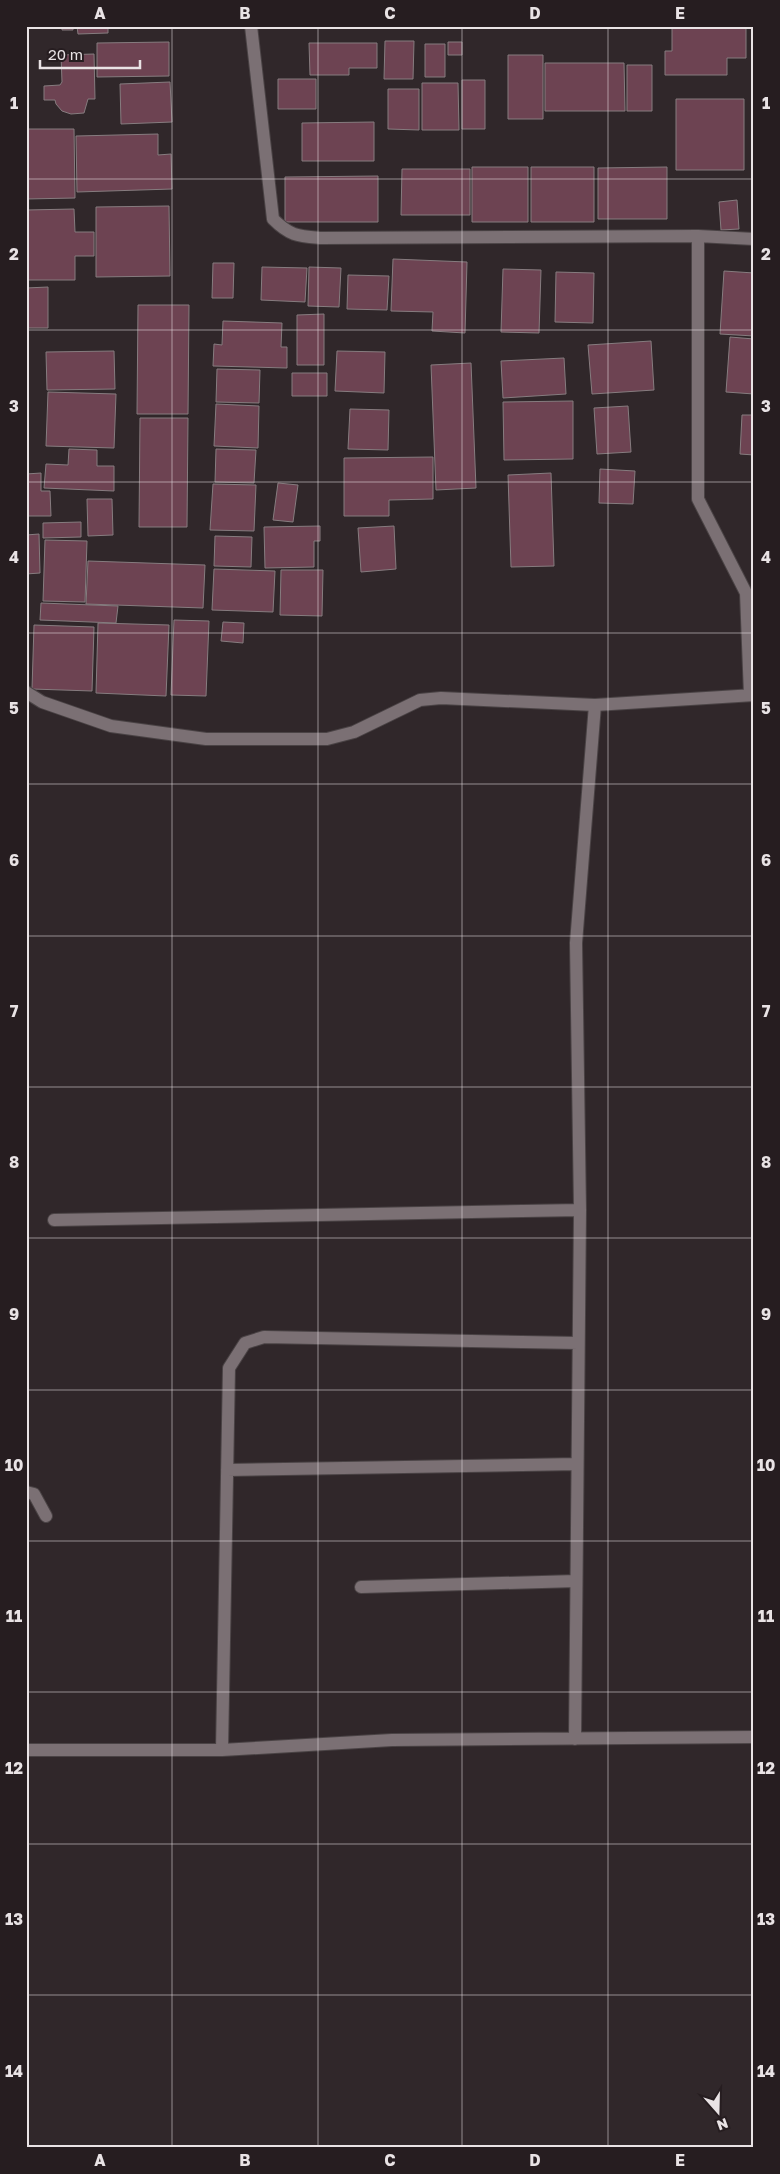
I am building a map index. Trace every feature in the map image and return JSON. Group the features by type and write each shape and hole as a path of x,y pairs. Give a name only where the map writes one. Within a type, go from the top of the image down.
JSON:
{"street":[{"path":"251,26 274,219 284,230 299,236 321,238 698,236 754,239"},
{"path":"26,692 42,702 111,726 206,739 327,738 354,732 420,700 441,698 596,705 752,695 746,593 698,499 698,236"},
{"path":"575,1739 580,1210 576,943 596,705"},
{"path":"54,1220 580,1210"},
{"path":"222,1750 228,1368 246,1344 264,1337 578,1343"},
{"path":"227,1470 577,1464"},
{"path":"26,1492 34,1494 46,1516"},
{"path":"361,1587 576,1580"},
{"path":"26,1750 222,1750 392,1740 754,1737"}],"building":[{"path":"62,26 73,26 73,30 62,30"},
{"path":"77,26 108,26 108,33 78,34"},
{"path":"672,26 746,26 746,58 727,58 727,75 665,75 665,51 672,51"},
{"path":"385,41 414,41 413,79 384,79"},
{"path":"169,42 169,76 97,77 97,43"},
{"path":"448,42 462,42 462,55 448,55"},
{"path":"309,43 377,43 377,68 349,68 349,75 310,75"},
{"path":"425,44 445,44 445,77 425,77"},
{"path":"94,54 95,99 88,99 84,113 71,114 62,111 55,100 44,100 44,86 60,85 62,82 61,55"},
{"path":"508,55 543,55 543,119 508,119"},
{"path":"545,63 624,63 625,111 545,111"},
{"path":"627,65 652,65 652,111 627,111"},
{"path":"278,79 316,79 316,109 278,109"},
{"path":"462,80 485,80 485,129 462,129"},
{"path":"170,82 172,122 121,124 120,84"},
{"path":"422,83 458,83 459,130 422,130"},
{"path":"388,89 419,89 419,130 388,129"},
{"path":"676,99 744,99 744,170 676,170"},
{"path":"374,122 374,161 302,161 302,123"},
{"path":"26,129 74,129 75,198 26,199"},
{"path":"158,134 158,155 171,154 172,189 77,192 76,136"},
{"path":"472,167 528,167 528,222 472,222"},
{"path":"531,167 594,167 594,222 531,222"},
{"path":"667,167 667,219 598,219 598,168"},
{"path":"402,169 470,169 470,215 401,215"},
{"path":"378,176 378,222 285,222 285,177"},
{"path":"737,200 739,229 721,230 719,202"},
{"path":"169,206 170,276 96,277 96,207"},
{"path":"74,209 75,232 94,232 94,256 75,256 75,280 26,280 26,210"},
{"path":"393,259 467,262 465,333 432,331 433,312 391,311"},
{"path":"213,263 234,263 233,298 212,298"},
{"path":"262,267 307,268 305,302 261,300"},
{"path":"309,267 341,268 339,307 308,306"},
{"path":"503,269 541,270 539,333 501,332"},
{"path":"724,271 754,273 754,336 720,334"},
{"path":"556,272 594,273 593,323 555,322"},
{"path":"348,275 389,276 387,310 347,309"},
{"path":"48,287 48,328 26,328 26,288"},
{"path":"138,305 189,305 188,414 137,414"},
{"path":"324,314 324,365 297,365 297,315"},
{"path":"223,321 282,323 281,347 287,347 287,368 213,366 214,344 222,345"},
{"path":"730,337 754,339 754,394 726,392"},
{"path":"651,341 654,390 592,394 588,345"},
{"path":"114,351 115,389 47,390 46,352"},
{"path":"337,351 385,352 384,393 335,391"},
{"path":"564,358 566,394 503,398 501,361"},
{"path":"471,363 476,488 436,490 431,365"},
{"path":"217,369 260,370 259,403 216,402"},
{"path":"292,373 327,373 327,396 292,396"},
{"path":"48,392 116,394 114,448 46,446"},
{"path":"573,401 573,459 504,460 503,402"},
{"path":"216,404 259,406 258,448 214,446"},
{"path":"628,406 631,452 597,454 594,408"},
{"path":"350,409 389,410 388,450 348,449"},
{"path":"742,415 754,415 754,455 740,454"},
{"path":"140,418 188,418 187,527 139,527"},
{"path":"69,449 97,450 97,466 114,466 114,491 44,488 46,464 68,465"},
{"path":"216,449 256,450 254,483 215,482"},
{"path":"433,457 433,499 389,500 389,516 344,516 344,458"},
{"path":"600,469 635,471 633,504 599,503"},
{"path":"41,473 41,491 50,491 51,516 26,516 26,474"},
{"path":"551,473 554,566 511,567 508,475"},
{"path":"278,483 298,485 293,522 273,520"},
{"path":"213,484 256,485 254,531 210,530"},
{"path":"87,499 112,499 113,535 88,536"},
{"path":"81,522 81,537 43,538 43,523"},
{"path":"320,526 320,541 314,541 314,567 265,568 264,527"},
{"path":"394,526 396,569 361,572 358,528"},
{"path":"39,534 40,573 26,574 26,535"},
{"path":"215,536 252,537 251,567 214,566"},
{"path":"45,540 87,541 85,602 43,601"},
{"path":"88,561 205,565 203,608 86,604"},
{"path":"214,569 275,571 273,612 212,610"},
{"path":"281,570 323,570 322,616 280,615"},
{"path":"41,603 118,606 116,623 40,620"},
{"path":"174,620 209,621 206,696 171,695"},
{"path":"223,622 244,623 243,643 221,641"},
{"path":"98,623 169,625 166,696 96,693"},
{"path":"34,625 94,627 92,691 32,689"}]}
